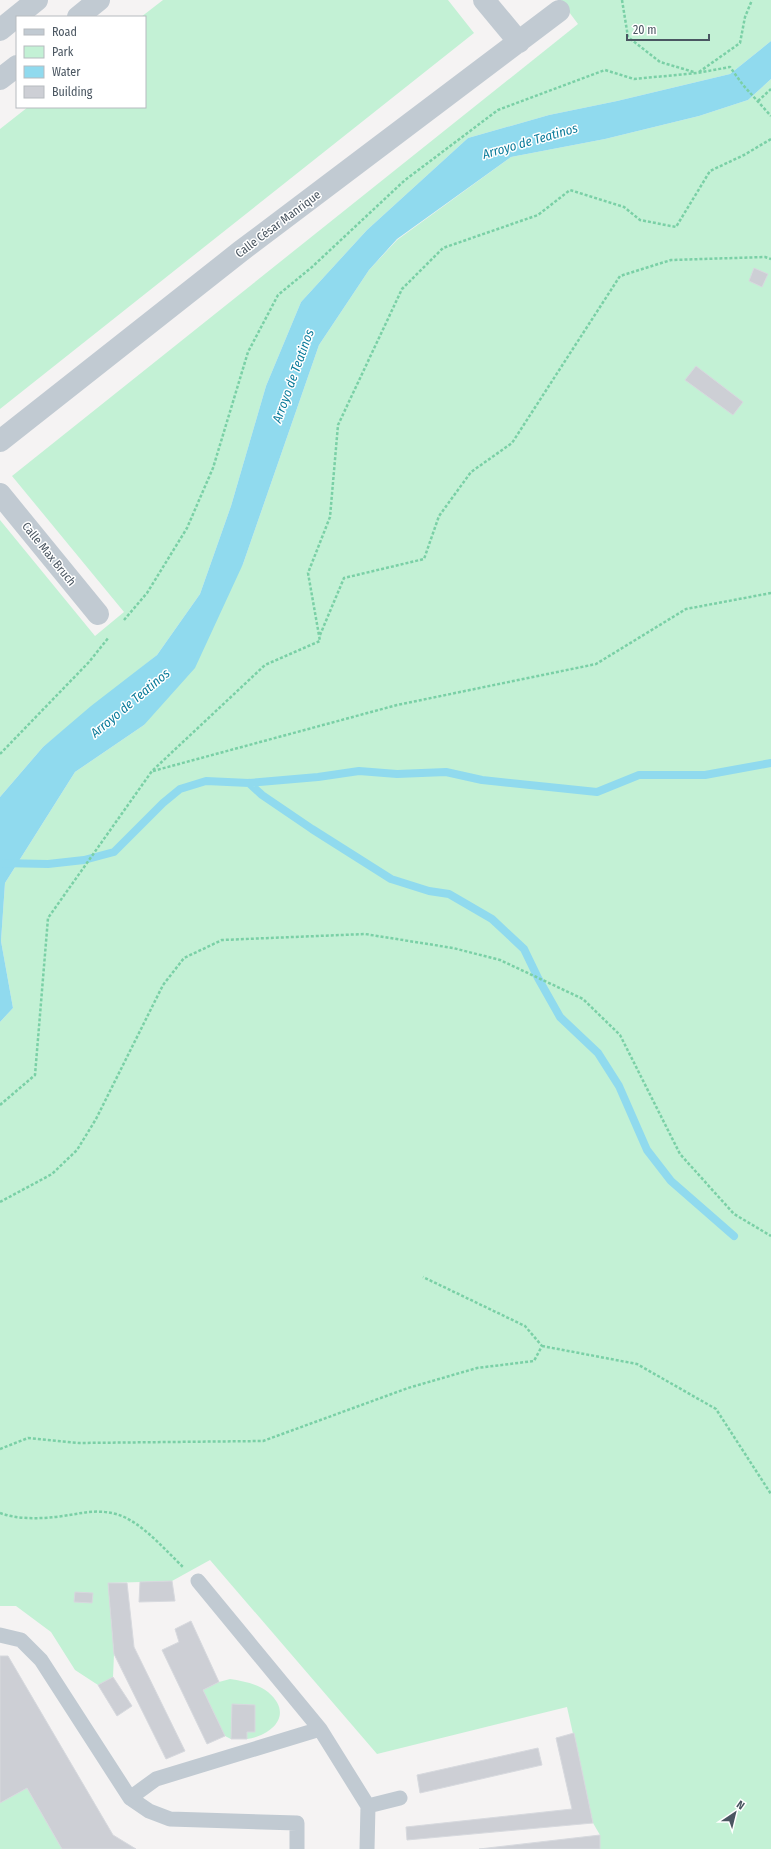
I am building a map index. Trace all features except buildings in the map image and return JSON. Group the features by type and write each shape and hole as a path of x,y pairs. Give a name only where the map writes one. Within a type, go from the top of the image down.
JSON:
{"street":[{"path":"17,16 37,0"},
{"path":"79,16 99,0"},
{"path":"484,0 518,42"},
{"name":"Calle César Manrique","path":"0,441 241,251 559,11"},
{"path":"0,30 16,17"},
{"path":"0,79 16,67"},
{"name":"Calle Max Bruch","path":"0,494 98,614"}],"lane":[{"path":"198,1581 320,1729 368,1806 367,1849"},
{"path":"0,1635 21,1640 41,1660 130,1798 149,1811 170,1819 297,1823 297,1849"},
{"path":"130,1798 156,1779 320,1729"},
{"path":"368,1806 400,1798"}],"path":[{"path":"622,0 628,37 660,62 697,73"},
{"path":"697,73 740,43 745,17 752,0"},
{"path":"122,621 147,593 187,528 213,468 248,352 278,294 312,267 405,180 498,110 605,70 634,79 697,73 730,67 771,116"},
{"path":"758,101 771,89"},
{"path":"0,1105 35,1076 48,918 152,771 265,665 320,641 308,574 330,517 338,425 402,289 442,248 538,215 570,190 624,207 640,220 676,228 710,171 744,155 771,139"},
{"path":"319,636 344,578 424,559 438,516 471,472 512,444 620,276 670,260 765,257 771,259"},
{"path":"152,771 397,705 596,664 686,609 771,594"},
{"path":"0,754 89,662 113,632"},
{"path":"0,1202 52,1174 78,1150 96,1119 163,985 184,958 222,940 365,934 453,948 500,960 583,999 620,1035 680,1154 734,1214 771,1236"},
{"path":"423,1277 526,1326 542,1346 637,1364 716,1409 771,1494"},
{"path":"0,1449 28,1438 79,1443 263,1441 408,1388 477,1368 534,1361 542,1346"},
{"path":"0,1513 11,1517 54,1517 86,1511 116,1514 137,1524 198,1581"}],"green space":[{"path":"163,0 448,0 474,33 0,409 0,129 27,108 146,108 146,16 142,16"},
{"path":"560,0 771,0 771,41 730,74 617,101 549,115 468,138 367,230 301,302 266,386 231,506 200,594 157,655 43,747 0,797 0,520 95,636 124,612 12,476 578,24"},
{"path":"771,79 771,1849 600,1849 600,1835 593,1823 567,1707 377,1754 210,1560 172,1581 108,1583 114,1654 113,1677 98,1685 75,1670 51,1632 16,1606 0,1606 0,1022 13,1008 1,941 5,883 75,772 144,725 243,564 319,345 369,270 397,240 511,157 605,139 699,116 748,100"},
{"path":"230,1679 260,1687 276,1700 280,1715 272,1728 256,1737 247,1739 247,1732 255,1732 255,1705 232,1704 231,1739 225,1736 203,1690 219,1682"},
{"path":"27,1788 62,1849 0,1849 0,1803"}],"water":[{"name":"Arroyo de Teatinos","path":"771,41 771,79 748,100 699,116 605,139 511,157 397,239 369,270 319,345 243,564 195,668 144,725 75,772 5,883 1,941 13,1008 0,1022 0,797 43,747 91,706 157,655 200,594 231,506 266,386 301,302 367,230 468,138 549,115 617,101 730,74"}],"waterway":[{"path":"0,863 48,864 84,860 114,852 163,803 180,789 206,781 249,783 318,777 359,771 397,774 446,772 482,780 597,792 639,775 705,775 771,763"},
{"path":"249,783 262,795 312,829 391,879 429,891 449,894 492,919 524,949 560,1017 598,1053 619,1086 647,1150 671,1181 734,1236"}]}
